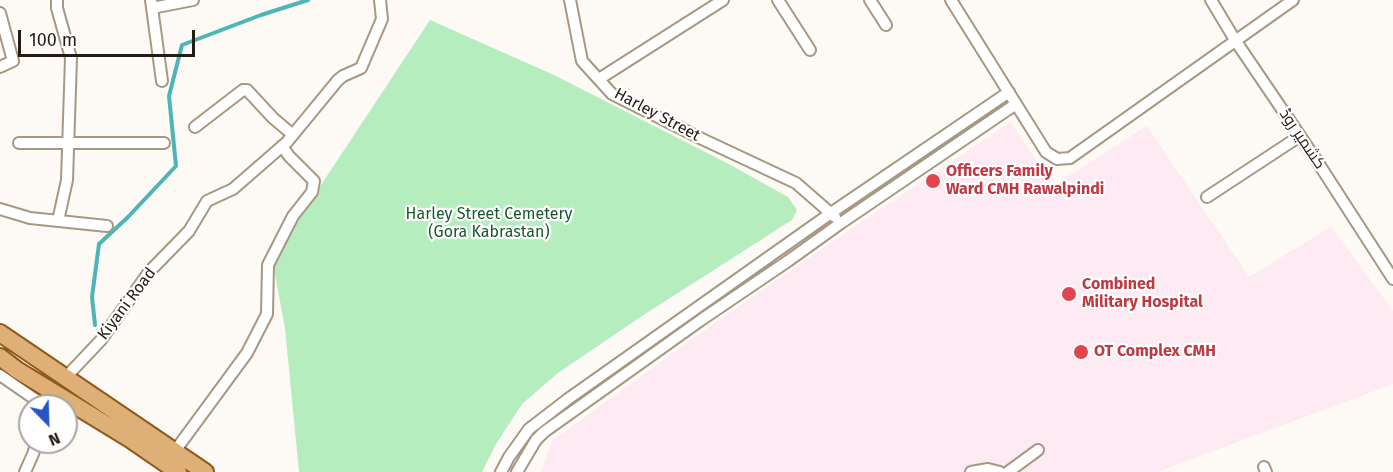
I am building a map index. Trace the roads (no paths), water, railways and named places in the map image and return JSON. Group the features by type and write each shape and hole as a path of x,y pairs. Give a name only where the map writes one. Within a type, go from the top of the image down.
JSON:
{"main road":[{"path":"0,333 205,472"},
{"path":"0,357 178,472"}],"street":[{"path":"57,0 57,8 71,58 67,180 58,221"},
{"path":"162,81 152,4 193,0"},
{"name":"Kiyani Road","path":"66,377 101,340 149,272 189,231 207,201 233,189 293,135 338,80 361,68 382,19 380,0"},
{"path":"570,0 582,61 599,78"},
{"name":"Harley Street","path":"723,0 599,78 612,94 796,183 841,223"},
{"path":"778,0 810,50"},
{"path":"870,0 886,25"},
{"path":"951,0 1046,152 1057,159 1070,158 1293,0"},
{"name":"کشمیر روڈ","path":"1211,0 1393,279"},
{"path":"0,13 13,61 0,68"},
{"path":"195,127 243,90 247,90 273,118 293,135"},
{"path":"501,472 529,429 568,399 831,213 1009,92"},
{"path":"517,472 536,440 544,432 692,326 1016,104"},
{"path":"1207,197 1300,136"},
{"path":"19,142 164,143"},
{"path":"175,451 247,353 267,314 268,266 293,216 312,192 314,181 282,146"},
{"path":"0,209 30,218 107,226"},
{"path":"0,375 27,394"},
{"path":"1008,472 1038,450"},
{"path":"24,472 33,454"},
{"path":"970,472 988,469 1000,472"}],"waterway":[{"path":"95,325 92,297 99,244 176,166 169,96 182,45 308,0"}],"place":[{"name":"Officers Family Ward CMH Rawalpindi","path":"933,181"},
{"name":"Combined Military Hospital","path":"1069,294"},
{"name":"OT Complex CMH","path":"1081,352"}],"park label":[{"name":"Harley Street Cemetery (Gora Kabrastan)","path":"489,224"}]}
